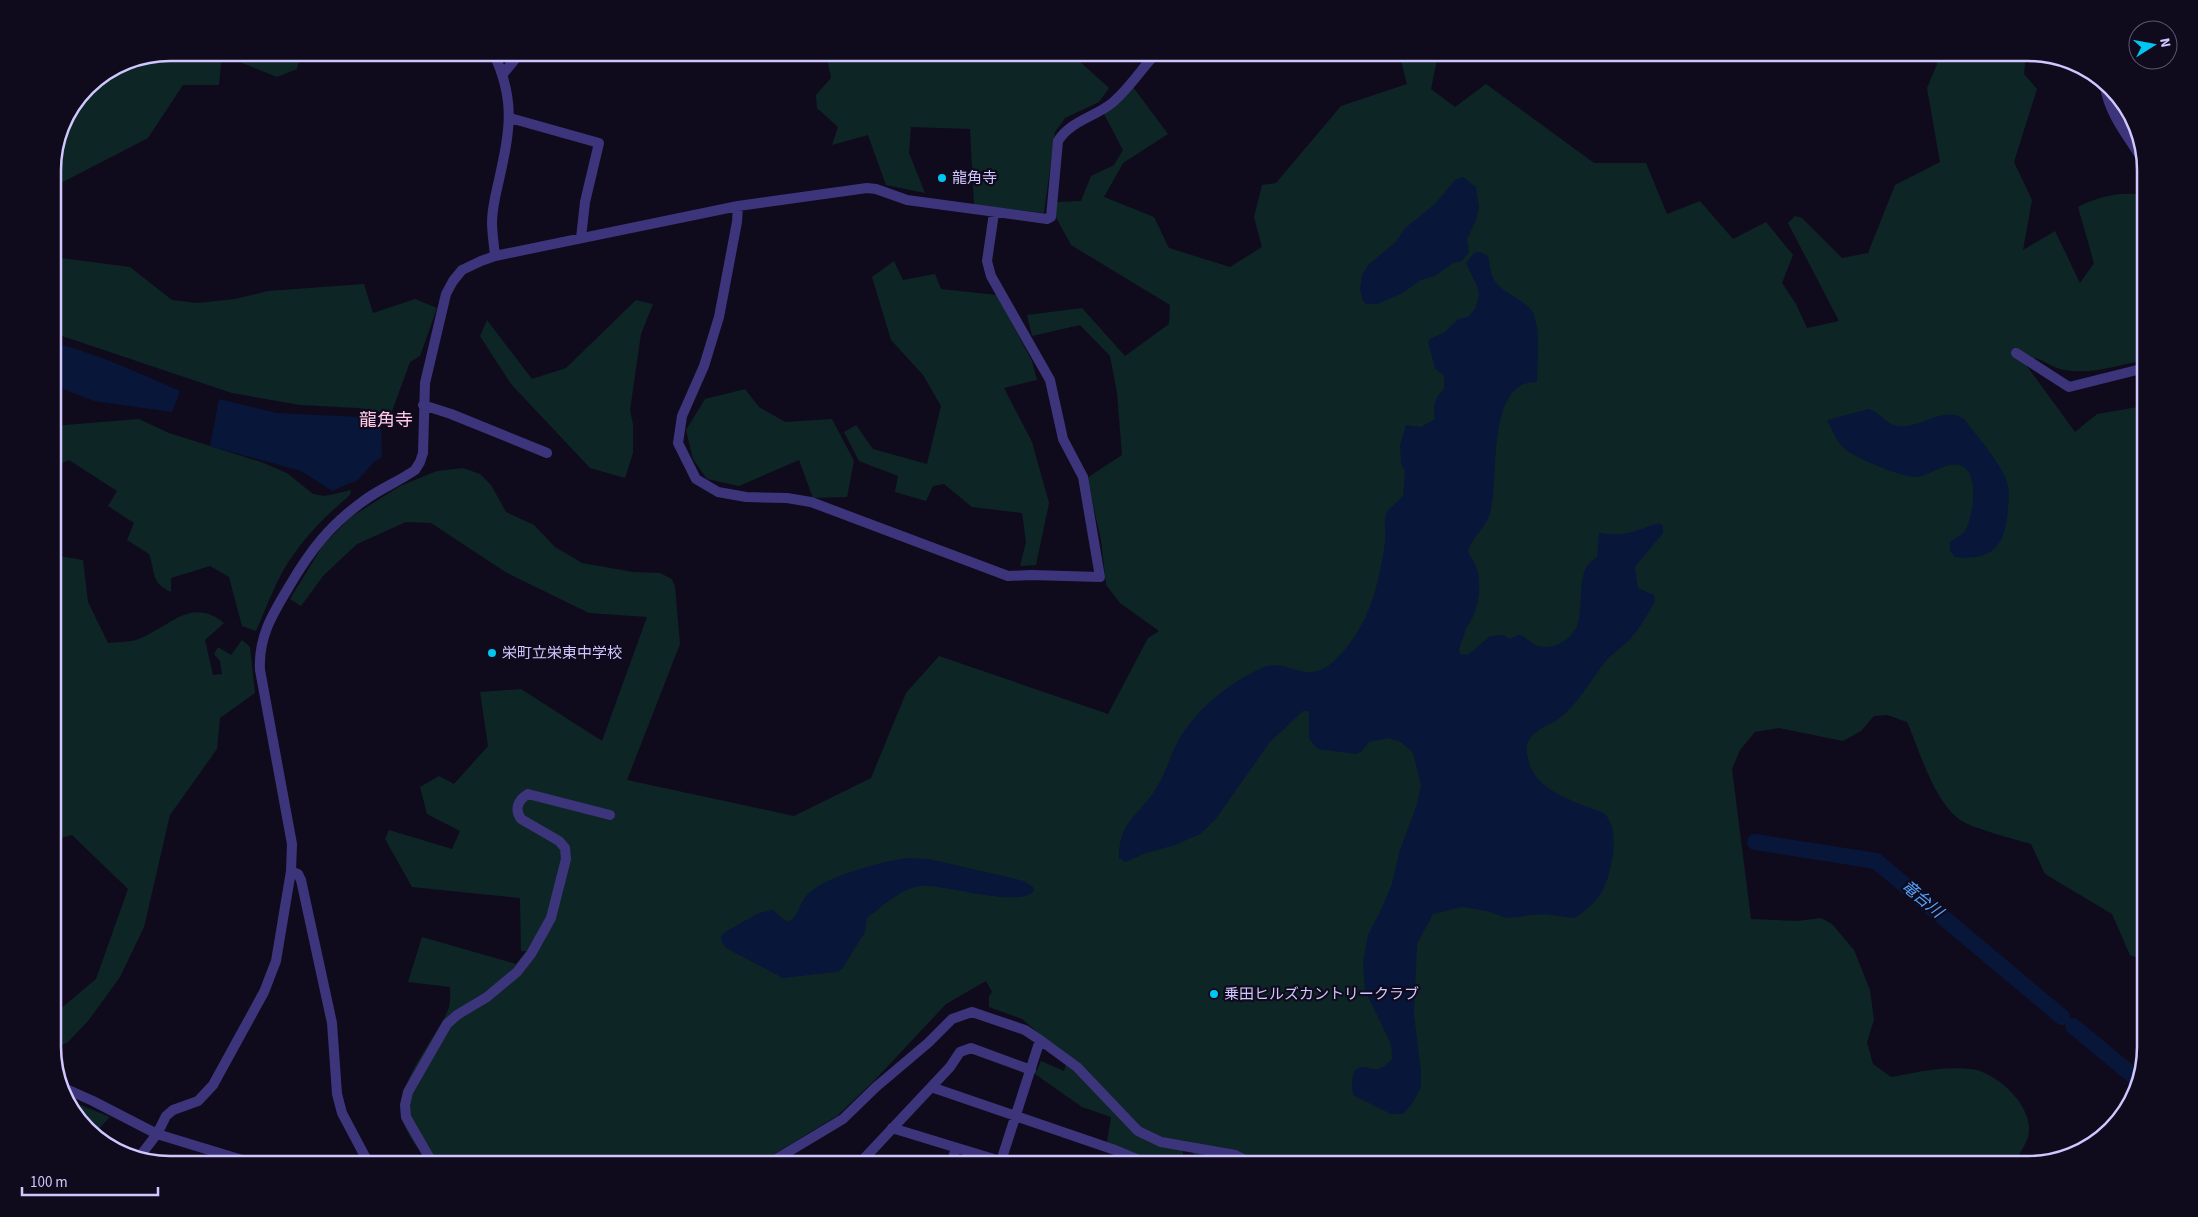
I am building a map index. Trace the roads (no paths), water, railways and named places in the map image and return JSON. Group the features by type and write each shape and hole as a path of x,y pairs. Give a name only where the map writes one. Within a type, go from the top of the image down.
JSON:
{"street":[{"path":"495,256 492,222 493,210 506,151 510,118 503,74 496,61"},
{"path":"503,74 514,61"},
{"path":"143,1152 157,1134 166,1116 173,1110 198,1101 209,1091 264,992 276,962 292,858 290,832 260,670 259,652 267,624 306,556 323,535 362,502 415,470 420,462 425,383 432,350 446,294 462,270 495,256 738,206 867,188 876,189 907,200 1047,219 1051,217 1058,141 1062,134 1112,103 1149,61"},
{"path":"2106,95 2115,119 2135,149"},
{"path":"510,118 599,143 585,202 581,238"},
{"path":"738,206 737,222 719,317 704,366 682,416 678,443 696,478 718,492 746,497 787,498 811,502 1008,576 1100,577 1083,477 1063,439 1050,380 991,276 987,261 994,213"},
{"path":"2016,354 2069,387 2137,370"},
{"path":"423,405 451,414 547,453"},
{"path":"428,1156 406,1117 405,1105 408,1092 447,1024 457,1015 487,997 517,972 530,954 551,918 566,859 565,848 560,841 521,819 517,813 517,806 522,798 528,794 610,815"},
{"path":"291,871 298,874 301,880 322,971 332,1023 337,1094 342,1113 365,1156"},
{"path":"781,1156 843,1119 952,1019 972,1012 1025,1030 1040,1040 1077,1067 1138,1131 1161,1142 1237,1156"},
{"path":"1006,1156 1016,1116 1040,1040"},
{"path":"866,1156 950,1067 960,1052 972,1048 1031,1070"},
{"path":"931,1087 1130,1156"},
{"path":"72,1092 157,1134 229,1156"},
{"path":"892,1128 982,1156"},
{"path":"954,1156 956,1148"}],"water":[{"path":"1463,177 1476,187 1479,207 1476,220 1467,239 1469,252 1462,261 1453,263 1435,276 1421,280 1401,294 1377,304 1366,304 1363,301 1360,289 1362,275 1369,264 1396,242 1404,229 1435,204 1455,180"},
{"path":"1480,252 1488,256 1492,276 1497,284 1524,303 1533,313 1538,337 1537,382 1521,386 1509,397 1502,413 1498,433 1491,510 1487,521 1468,550 1478,572 1479,589 1473,616 1465,630 1460,645 1460,654 1468,655 1490,636 1504,635 1509,639 1521,635 1534,644 1545,647 1561,643 1571,636 1577,626 1584,574 1590,562 1597,557 1599,533 1624,534 1659,523 1663,526 1663,533 1635,567 1638,588 1654,595 1655,601 1644,621 1630,639 1605,662 1571,708 1557,720 1536,732 1528,741 1527,747 1527,754 1534,774 1548,788 1566,798 1603,813 1609,820 1613,829 1614,841 1611,865 1604,887 1595,902 1575,918 1543,914 1507,918 1487,911 1462,907 1433,914 1417,944 1414,1014 1421,1087 1412,1104 1403,1114 1391,1114 1353,1095 1352,1083 1353,1074 1358,1068 1378,1069 1392,1059 1391,1044 1365,990 1363,962 1368,935 1392,884 1399,853 1417,804 1421,785 1413,753 1401,742 1388,738 1369,742 1361,752 1356,754 1318,749 1309,739 1309,711 1303,711 1270,742 1215,820 1200,834 1126,862 1119,858 1120,845 1127,826 1160,782 1183,733 1202,710 1224,690 1249,674 1272,665 1307,672 1325,668 1347,647 1357,633 1371,605 1376,589 1385,542 1387,512 1403,496 1405,471 1401,463 1400,446 1406,425 1421,427 1435,419 1435,402 1444,389 1444,376 1435,368 1428,342 1430,339 1445,332 1458,319 1468,317 1475,309 1479,296 1478,288 1466,263 1474,253"},
{"path":"61,345 101,358 180,391 172,412 94,401 61,388"},
{"path":"219,399 277,413 381,418 382,457 373,463 358,480 332,491 301,471 210,446"},
{"path":"1869,409 1894,425 1899,426 1916,424 1942,415 1958,416 1966,421 1996,461 2008,487 2007,521 2000,541 1995,548 1979,557 1968,558 1955,557 1950,550 1950,542 1965,531 1971,516 1973,485 1966,469 1959,465 1948,465 1921,476 1910,476 1890,471 1868,462 1850,453 1842,446 1827,420"},
{"path":"907,858 929,859 1024,881 1033,887 1034,891 1025,896 997,897 931,886 920,886 905,891 867,918 865,932 842,969 836,972 783,978 726,948 722,943 721,937 725,932 759,913 773,910 787,922 791,920 797,914 807,895 815,888 839,876 869,866"}],"waterway":[{"name":"竜台川","path":"1755,842 1876,861 2062,1017"},
{"name":"竜台川","path":"2073,1026 2133,1076"}],"place":[{"name":"龍角寺","path":"942,178"},
{"name":"栄町立栄東中学校","path":"492,653"},
{"name":"乗田ヒルズカントリークラブ","path":"1214,994"}],"district":[{"name":"龍角寺","path":"386,420"}]}
